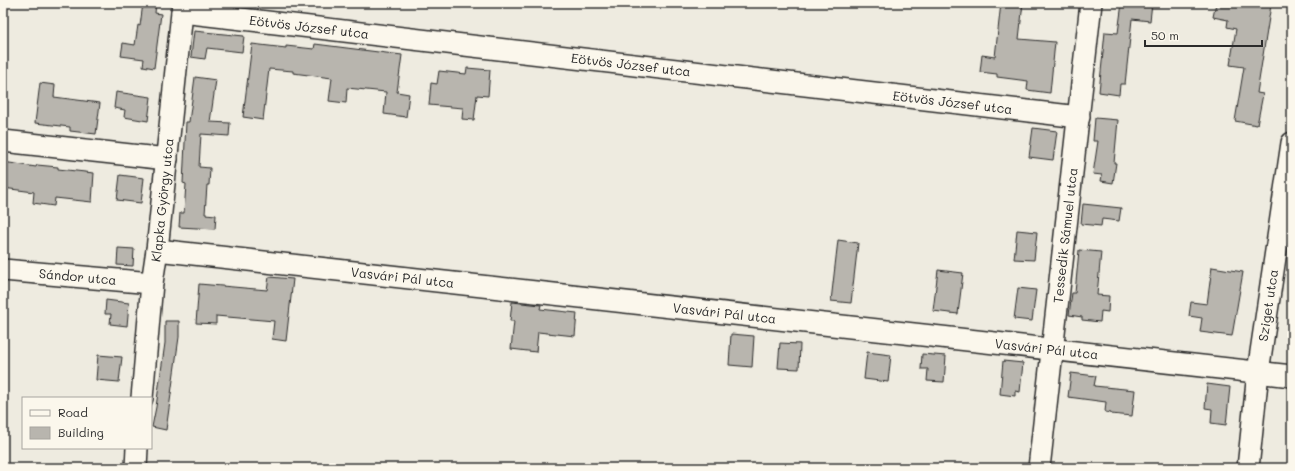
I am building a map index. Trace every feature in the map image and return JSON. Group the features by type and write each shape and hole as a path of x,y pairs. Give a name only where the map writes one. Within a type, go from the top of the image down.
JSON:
{"street":[{"name":"Tessedik Sámuel utca","path":"1040,468 1091,3"},
{"name":"Eötvös József utca","path":"183,8 1079,117"},
{"name":"Klapka György utca","path":"142,397 152,283 157,250 183,8"},
{"path":"3,141 167,159"},
{"name":"Sziget utca","path":"1248,468 1258,372 1292,143"},
{"name":"Vasvári Pál utca","path":"157,250 1292,376"},
{"name":"Sándor utca","path":"3,270 152,283"},
{"path":"136,468 137,449"}],"building":[{"path":"143,3 156,3 155,13 161,14 154,68 143,66 144,59 121,56 123,43 135,45 138,25 140,26"},
{"path":"1001,3 1023,3 1019,39 1055,42 1050,93 1027,90 1028,81 997,77 997,74 980,72 982,55 995,57"},
{"path":"1122,3 1152,3 1150,21 1132,19 1125,84 1120,84 1119,95 1099,92 1105,32 1118,33"},
{"path":"1216,3 1257,3 1271,5 1257,93 1263,94 1257,125 1235,121 1244,67 1230,65 1236,29 1227,27 1228,20 1213,17"},
{"path":"194,31 244,36 242,52 207,48 205,59 191,57"},
{"path":"252,44 286,48 286,46 314,49 315,44 402,55 397,92 409,94 406,117 384,114 386,92 347,88 346,103 329,101 332,78 293,73 293,71 269,69 263,120 243,117"},
{"path":"467,68 490,70 488,96 477,95 474,120 462,119 463,108 429,105 431,83 437,84 439,71 466,74"},
{"path":"195,77 216,80 210,122 230,123 229,136 201,134 199,167 210,168 205,214 216,215 215,229 179,227 180,213 184,213 186,184 183,183 186,122 189,122"},
{"path":"40,83 55,85 54,97 100,103 96,134 70,131 70,127 35,123"},
{"path":"116,92 151,97 148,121 124,117 125,110 114,108"},
{"path":"1095,118 1118,120 1114,163 1116,163 1113,183 1101,181 1102,175 1093,174 1098,141 1093,141"},
{"path":"1033,128 1057,131 1053,160 1029,157"},
{"path":"3,162 36,167 37,165 58,167 58,169 94,173 92,202 55,198 54,206 33,203 34,192 3,188"},
{"path":"120,175 144,178 141,203 117,200"},
{"path":"1083,204 1121,208 1119,221 1102,219 1101,226 1081,224"},
{"path":"1017,230 1037,232 1034,260 1014,259"},
{"path":"838,240 858,243 851,303 831,301"},
{"path":"118,248 134,249 133,266 117,265"},
{"path":"1079,250 1101,252 1097,295 1109,296 1108,312 1101,311 1100,322 1082,320 1082,317 1069,315 1072,293 1075,293"},
{"path":"1212,267 1243,272 1232,336 1200,332 1202,318 1189,316 1191,302 1207,304"},
{"path":"938,270 963,273 958,314 933,311"},
{"path":"269,277 293,279 286,341 272,339 274,321 216,316 216,324 196,323 199,284 267,290"},
{"path":"1018,288 1036,290 1032,321 1014,319"},
{"path":"106,300 129,303 127,326 110,324 111,314 105,314"},
{"path":"512,302 541,305 540,309 577,313 575,336 538,332 536,352 511,349 514,321 510,321"},
{"path":"165,321 179,321 179,337 166,430 152,427 165,343"},
{"path":"731,334 754,336 752,367 729,365"},
{"path":"780,343 800,344 799,369 778,368"},
{"path":"867,352 891,355 888,382 864,379"},
{"path":"922,354 946,356 944,382 927,381 928,369 921,369"},
{"path":"98,355 122,357 119,382 96,380"},
{"path":"1003,361 1023,363 1020,392 1015,391 1015,396 1000,394"},
{"path":"1071,373 1096,376 1094,386 1135,390 1132,416 1105,412 1106,402 1068,397"},
{"path":"1207,384 1230,387 1226,425 1211,423 1212,409 1205,408"}]}
